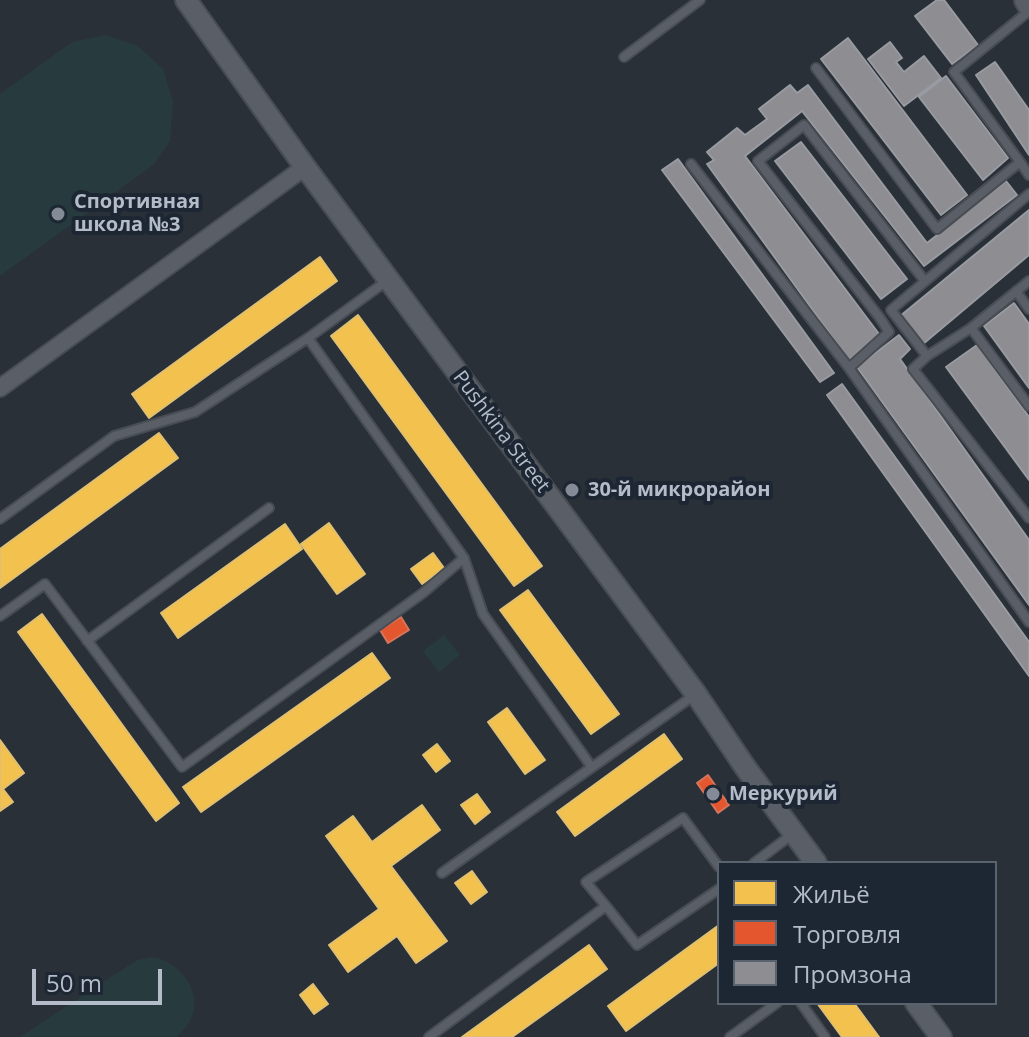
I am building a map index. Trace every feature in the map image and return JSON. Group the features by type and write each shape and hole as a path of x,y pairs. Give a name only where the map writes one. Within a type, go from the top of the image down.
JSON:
{"main road":[{"path":"1026,0 1029,5"}],"street":[{"name":"Pushkina Street","path":"186,0 388,280 696,694 815,861"},
{"path":"0,388 305,167"},
{"path":"917,1005 941,1037"}],"lane":[{"path":"624,57 700,0"},
{"path":"1029,11 954,72 1029,175"},
{"path":"816,68 937,229 1020,162"},
{"path":"849,368 889,332 758,161 804,125 924,280"},
{"path":"691,164 849,368 1029,622"},
{"path":"880,318 1029,194"},
{"path":"0,519 114,436 195,412 308,338 388,280"},
{"path":"1029,281 913,369 1029,518"},
{"path":"1016,291 1029,309"},
{"path":"891,310 927,356"},
{"path":"971,328 1029,406"},
{"path":"308,338 464,558 483,614 591,766"},
{"path":"87,641 269,508"},
{"path":"0,616 45,584 182,767 423,593 464,558"},
{"path":"442,873 696,694"},
{"path":"717,864 683,818 586,882 637,945 717,890"},
{"path":"757,861 794,833"},
{"path":"429,1037 606,906"},
{"path":"730,1037 774,1005"},
{"path":"802,1005 825,1037"}],"green space":[{"name":"Спортивная школа №3","path":"106,35 138,46 163,69 173,101 170,141 153,165 0,276 0,94 72,42"},
{"path":"444,635 460,655 439,672 423,651"},
{"path":"155,957 179,970 192,991 193,1015 187,1027 176,1037 20,1037 137,960"}],"building: Жильё":[{"path":"320,257 337,281 149,418 132,394"},
{"path":"358,315 542,566 514,586 331,336"},
{"path":"159,433 178,458 0,588 0,549"},
{"path":"329,523 365,574 337,594 301,544"},
{"path":"285,524 302,549 178,638 161,613"},
{"path":"433,553 444,568 422,584 411,569"},
{"path":"528,590 619,714 591,734 500,610"},
{"path":"42,614 179,803 156,821 18,632"},
{"path":"372,653 390,678 201,812 183,787"},
{"path":"507,708 545,760 525,774 488,722"},
{"path":"664,734 682,759 575,836 557,812"},
{"path":"0,740 24,773 3,789 13,802 0,811"},
{"path":"437,744 450,761 436,772 423,755"},
{"path":"477,794 490,812 475,824 461,805"},
{"path":"422,805 440,830 391,866 447,941 416,963 397,936 348,972 329,945 379,909 326,836 353,816 372,842"},
{"path":"472,871 487,892 471,904 455,883"},
{"path":"717,926 717,964 626,1031 608,1006"},
{"path":"589,945 607,969 512,1037 462,1037"},
{"path":"313,984 328,1004 314,1014 300,995"},
{"path":"818,1005 855,1005 879,1037 842,1037"}],"building: Торговля":[{"path":"401,617 409,630 388,643 380,630"},
{"name":"Меркурий","path":"708,775 729,805 718,813 697,783"}],"building: Промзона":[{"path":"937,0 944,0 978,45 952,64 915,16"},
{"path":"848,38 967,195 941,215 821,59"},
{"path":"890,42 902,58 896,62 904,72 924,56 941,78 904,106 868,59"},
{"path":"995,62 1029,110 1029,155 976,75"},
{"path":"946,76 1008,158 983,180 919,97"},
{"path":"790,85 797,93 808,85 927,243 1006,181 1017,195 924,266 802,111 745,156 879,334 849,360 707,164 714,160 707,152 737,128 745,135 767,119 759,109"},
{"path":"801,142 907,279 881,299 775,161"},
{"path":"678,159 834,373 820,382 662,170"},
{"path":"1029,210 1029,255 923,344 899,317"},
{"path":"1014,303 1029,324 1029,388 984,326"},
{"path":"899,335 910,349 900,359 1029,540 1029,605 857,367"},
{"path":"977,345 1029,417 1029,480 946,367"},
{"path":"842,384 1029,642 1029,676 827,395"}],"place":[{"name":"Спортивная школа №3","path":"58,214"},
{"name":"30-й микрорайон","path":"572,490"},
{"name":"Меркурий","path":"713,794"}]}
